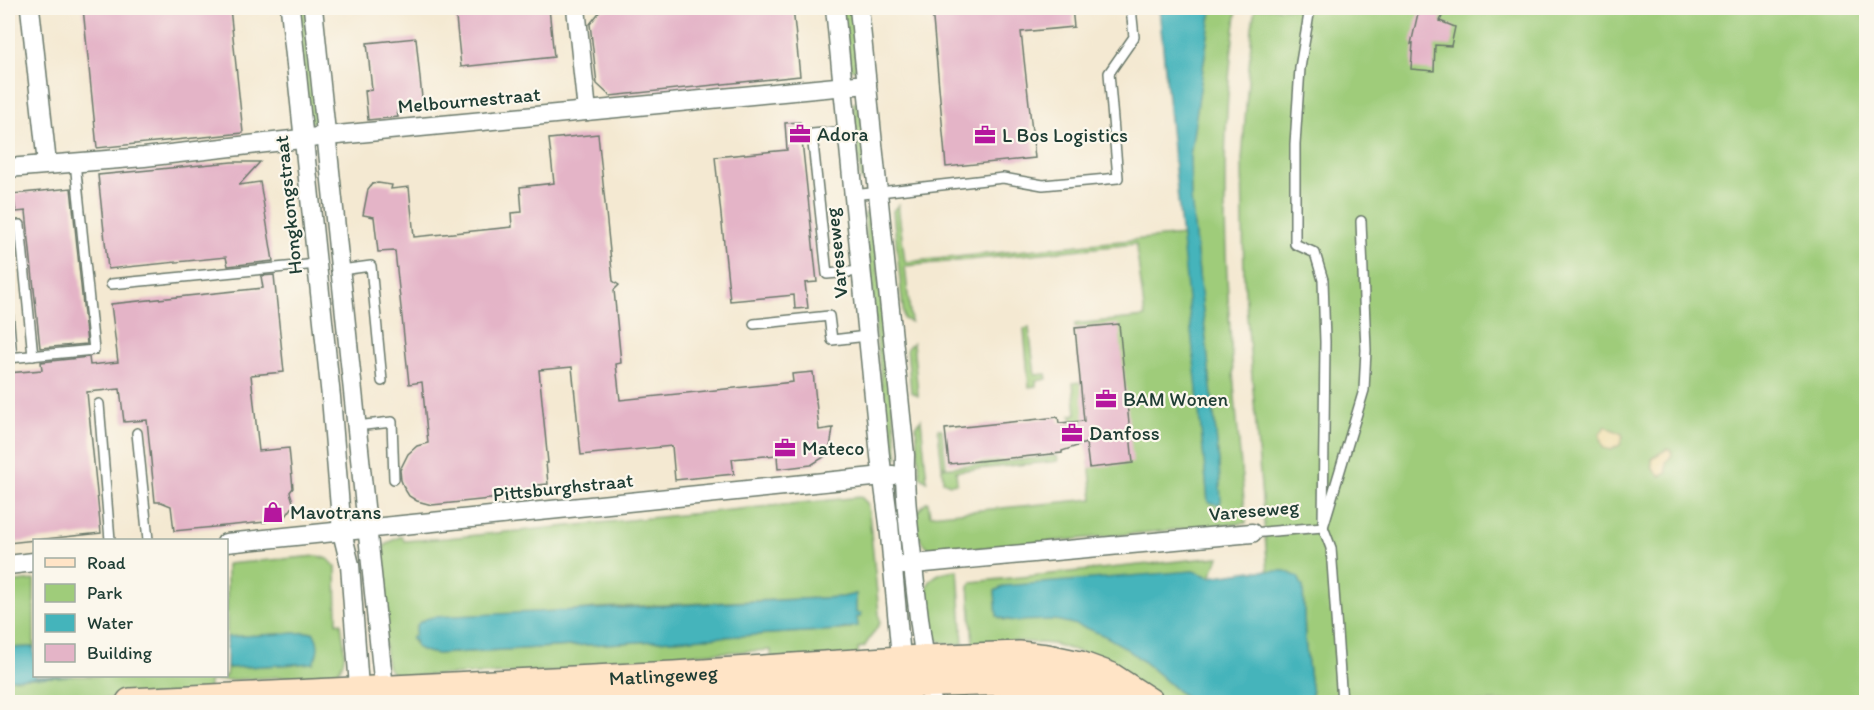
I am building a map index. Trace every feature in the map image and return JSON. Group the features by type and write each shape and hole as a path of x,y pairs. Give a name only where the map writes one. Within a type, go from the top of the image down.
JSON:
{"main road":[{"name":"Matlingeweg","path":"555,702 916,682 1019,656 1047,658 1080,665 1110,676 1150,702"},
{"name":"Matlingeweg","path":"130,702 372,696 674,675 916,682 1017,681 1078,686 1115,702"}],"street":[{"path":"30,8 47,164"},
{"name":"Hongkongstraat","path":"290,8 331,397 342,532 350,565 372,696"},
{"path":"313,8 367,530 372,696"},
{"path":"576,8 587,111"},
{"name":"Vareseweg","path":"835,8 892,566 916,682"},
{"path":"859,8 904,445 904,474 913,564 916,682"},
{"name":"Melbournestraat","path":"8,168 144,157 303,138 867,84"},
{"path":"331,397 353,395"},
{"name":"Pittsburghstraat","path":"228,543 904,474"},
{"name":"Vareseweg","path":"892,566 1252,533"},
{"path":"8,565 33,562"}],"lane":[{"path":"853,195 1004,178 1043,185 1119,178 1109,73 1134,37 1131,8"},
{"path":"1310,8 1300,68 1296,133 1295,244 1315,253 1323,280 1325,342 1323,527 1331,548 1342,702"},
{"path":"847,131 813,134 827,274 861,272"},
{"path":"8,312 10,358 94,350 75,162"},
{"path":"8,203 9,226 20,225 33,356"},
{"name":"Vareseweg","path":"1252,533 1323,527 1353,430 1365,380 1361,221"},
{"path":"111,284 316,264"},
{"path":"341,270 371,267 382,381"},
{"path":"754,324 829,316 832,340 867,336"},
{"path":"99,404 110,539"},
{"path":"356,426 392,422 394,479"},
{"path":"136,433 148,539"}],"green space":[{"path":"295,8 308,8 316,121 311,123 307,119"},
{"path":"841,8 855,8 856,70 850,69"},
{"path":"1212,8 1237,8 1226,137 1226,266 1246,523 940,552 933,550 921,539 914,516 926,502 928,502 930,515 1093,499 1085,421 1072,422 1071,415 1076,414 1073,383 1081,382 1075,324 1145,317 1136,244 905,266 911,322 904,319 893,211 898,205 905,262 1183,235 1208,501 1219,463 1191,198 1190,156"},
{"path":"1255,8 1866,8 1866,702 1313,702 1305,641 1303,587 1298,577 1285,571 1268,572 1244,279 1242,160"},
{"path":"853,103 860,103 869,179 867,181 861,180"},
{"path":"872,213 898,457 892,459 889,458 864,214"},
{"path":"1029,328 1035,375 1046,374 1047,379 1036,381 1036,386 1029,387 1024,329"},
{"path":"913,343 918,396 911,392 907,348"},
{"path":"921,419 927,481 920,476 916,426"},
{"path":"938,429 942,429 946,466 942,466"},
{"path":"1057,456 1058,461 956,471 957,483 950,484 943,481 942,468"},
{"path":"861,497 867,503 869,513 880,623 864,647 858,648 858,658 771,658 771,650 672,655 673,669 396,676 387,667 376,562 385,546 402,536 404,541","holes":["856,594 856,613 861,617 857,617 850,629 436,654 416,647 412,636 415,636 416,626 596,608 843,597"]},
{"path":"317,556 328,559 336,567 337,623 341,623 344,650 340,669 335,674 209,681 209,693 51,702 8,702 8,679 228,677 228,668 313,663 313,632 228,637 228,564"},
{"path":"1219,557 1210,577 1193,571 995,591 997,616 1004,620 1050,619 1091,629 1127,649 1190,702 1163,702 1087,654 1053,644 1012,641 973,644 969,586 972,582"},
{"path":"958,570 963,644 949,644 939,641 931,634 924,618 923,601 932,579 941,573"},
{"path":"33,580 33,647 8,648 8,583"}],"sand":[{"path":"1606,426 1622,434 1623,437 1620,445 1611,450 1603,448 1600,438 1600,433"},
{"path":"1667,449 1671,450 1672,455 1666,463 1667,473 1660,476 1652,467 1652,458"}],"water":[{"path":"1159,8 1212,8 1190,156 1191,198 1219,463 1221,502 1218,505 1208,502"},
{"path":"1193,571 1210,577 1251,571 1285,571 1298,577 1303,587 1305,641 1313,702 1191,702 1146,663 1099,633 1060,621 1019,621 997,616 995,591 1004,586"},
{"path":"856,594 856,613 861,613 861,617 857,617 858,626 838,630 436,654 416,647 415,640 412,640 420,622 433,617 843,597"},
{"path":"313,632 317,640 317,655 313,663 228,668 228,637"},
{"path":"33,647 33,677 51,677 8,679 8,648"}],"building":[{"path":"83,8 230,8 243,133 97,148"},
{"path":"455,8 549,8 554,57 461,67"},
{"path":"793,8 800,76 610,96 597,84 590,24 601,10"},
{"path":"932,8 1072,8 1074,27 1021,32 1035,158 946,167"},
{"path":"1422,8 1446,8 1440,21 1455,27 1451,46 1435,45 1434,71 1411,69 1413,43 1411,44 1418,13"},
{"path":"416,38 423,108 397,111 398,117 368,120 365,91 372,90 367,43"},
{"path":"800,122 817,282 805,283 808,308 795,309 794,295 730,301 715,157 787,150 785,123"},
{"path":"598,134 613,281 619,285 614,290 621,363 616,364 620,400 793,382 792,374 813,372 819,430 833,428 830,448 824,457 811,465 778,469 777,455 732,459 734,474 675,480 672,446 581,455 572,367 539,370 548,484 538,485 538,494 432,505 417,501 409,496 404,488 400,470 408,454 417,446 428,443 422,382 409,384 395,251 378,252 374,217 363,215 368,189 372,184 378,183 392,185 391,189 409,187 414,237 512,227 511,213 522,212 520,187 554,183 549,139"},
{"path":"232,162 260,162 239,185 260,182 273,261 228,266 226,257 108,269 98,175"},
{"path":"71,188 87,344 40,348 26,211 16,212 13,194"},
{"path":"274,275 284,372 251,375 259,451 289,448 293,488 290,492 294,505 284,519 269,518 266,522 174,531 171,506 155,502 147,420 124,422 120,389 87,392 101,533 8,543 8,373 42,370 41,362 89,357 90,365 118,362 111,304 263,288 261,276"},
{"path":"1119,324 1133,463 1089,468 1086,443 1062,451 1062,453 949,464 945,429 1058,417 1059,423 1084,421 1075,328"}],"place":[{"name":"Adora","path":"800,134"},
{"name":"L Bos Logistics","path":"985,135"},
{"name":"BAM Wonen","path":"1106,399"},
{"name":"Danfoss","path":"1072,433"},
{"name":"Mateco","path":"785,448"},
{"name":"Mavotrans","path":"273,512"}]}
